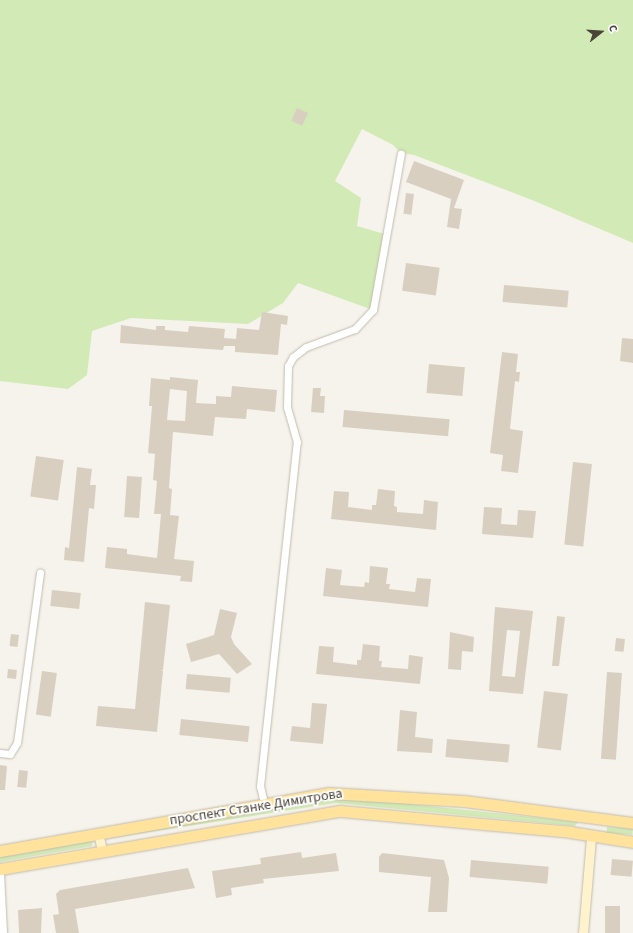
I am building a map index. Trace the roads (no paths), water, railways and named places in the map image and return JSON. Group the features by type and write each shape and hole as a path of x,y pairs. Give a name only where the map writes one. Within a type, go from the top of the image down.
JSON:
{"main road":[{"name":"проспект Станке Димитрова","path":"0,851 264,803 329,793 357,792 464,801 633,823"},
{"name":"проспект Станке Димитрова","path":"0,869 341,811 570,832 591,837 633,842"},
{"path":"591,837 593,819"}],"street":[{"path":"264,803 260,786 297,442 287,407 288,366 292,357 306,347 355,329 373,310 401,153"},
{"path":"0,753 10,754 17,742 40,573"},
{"path":"98,833 102,851"},
{"path":"583,933 591,837"},
{"path":"0,873 4,933"}]}
